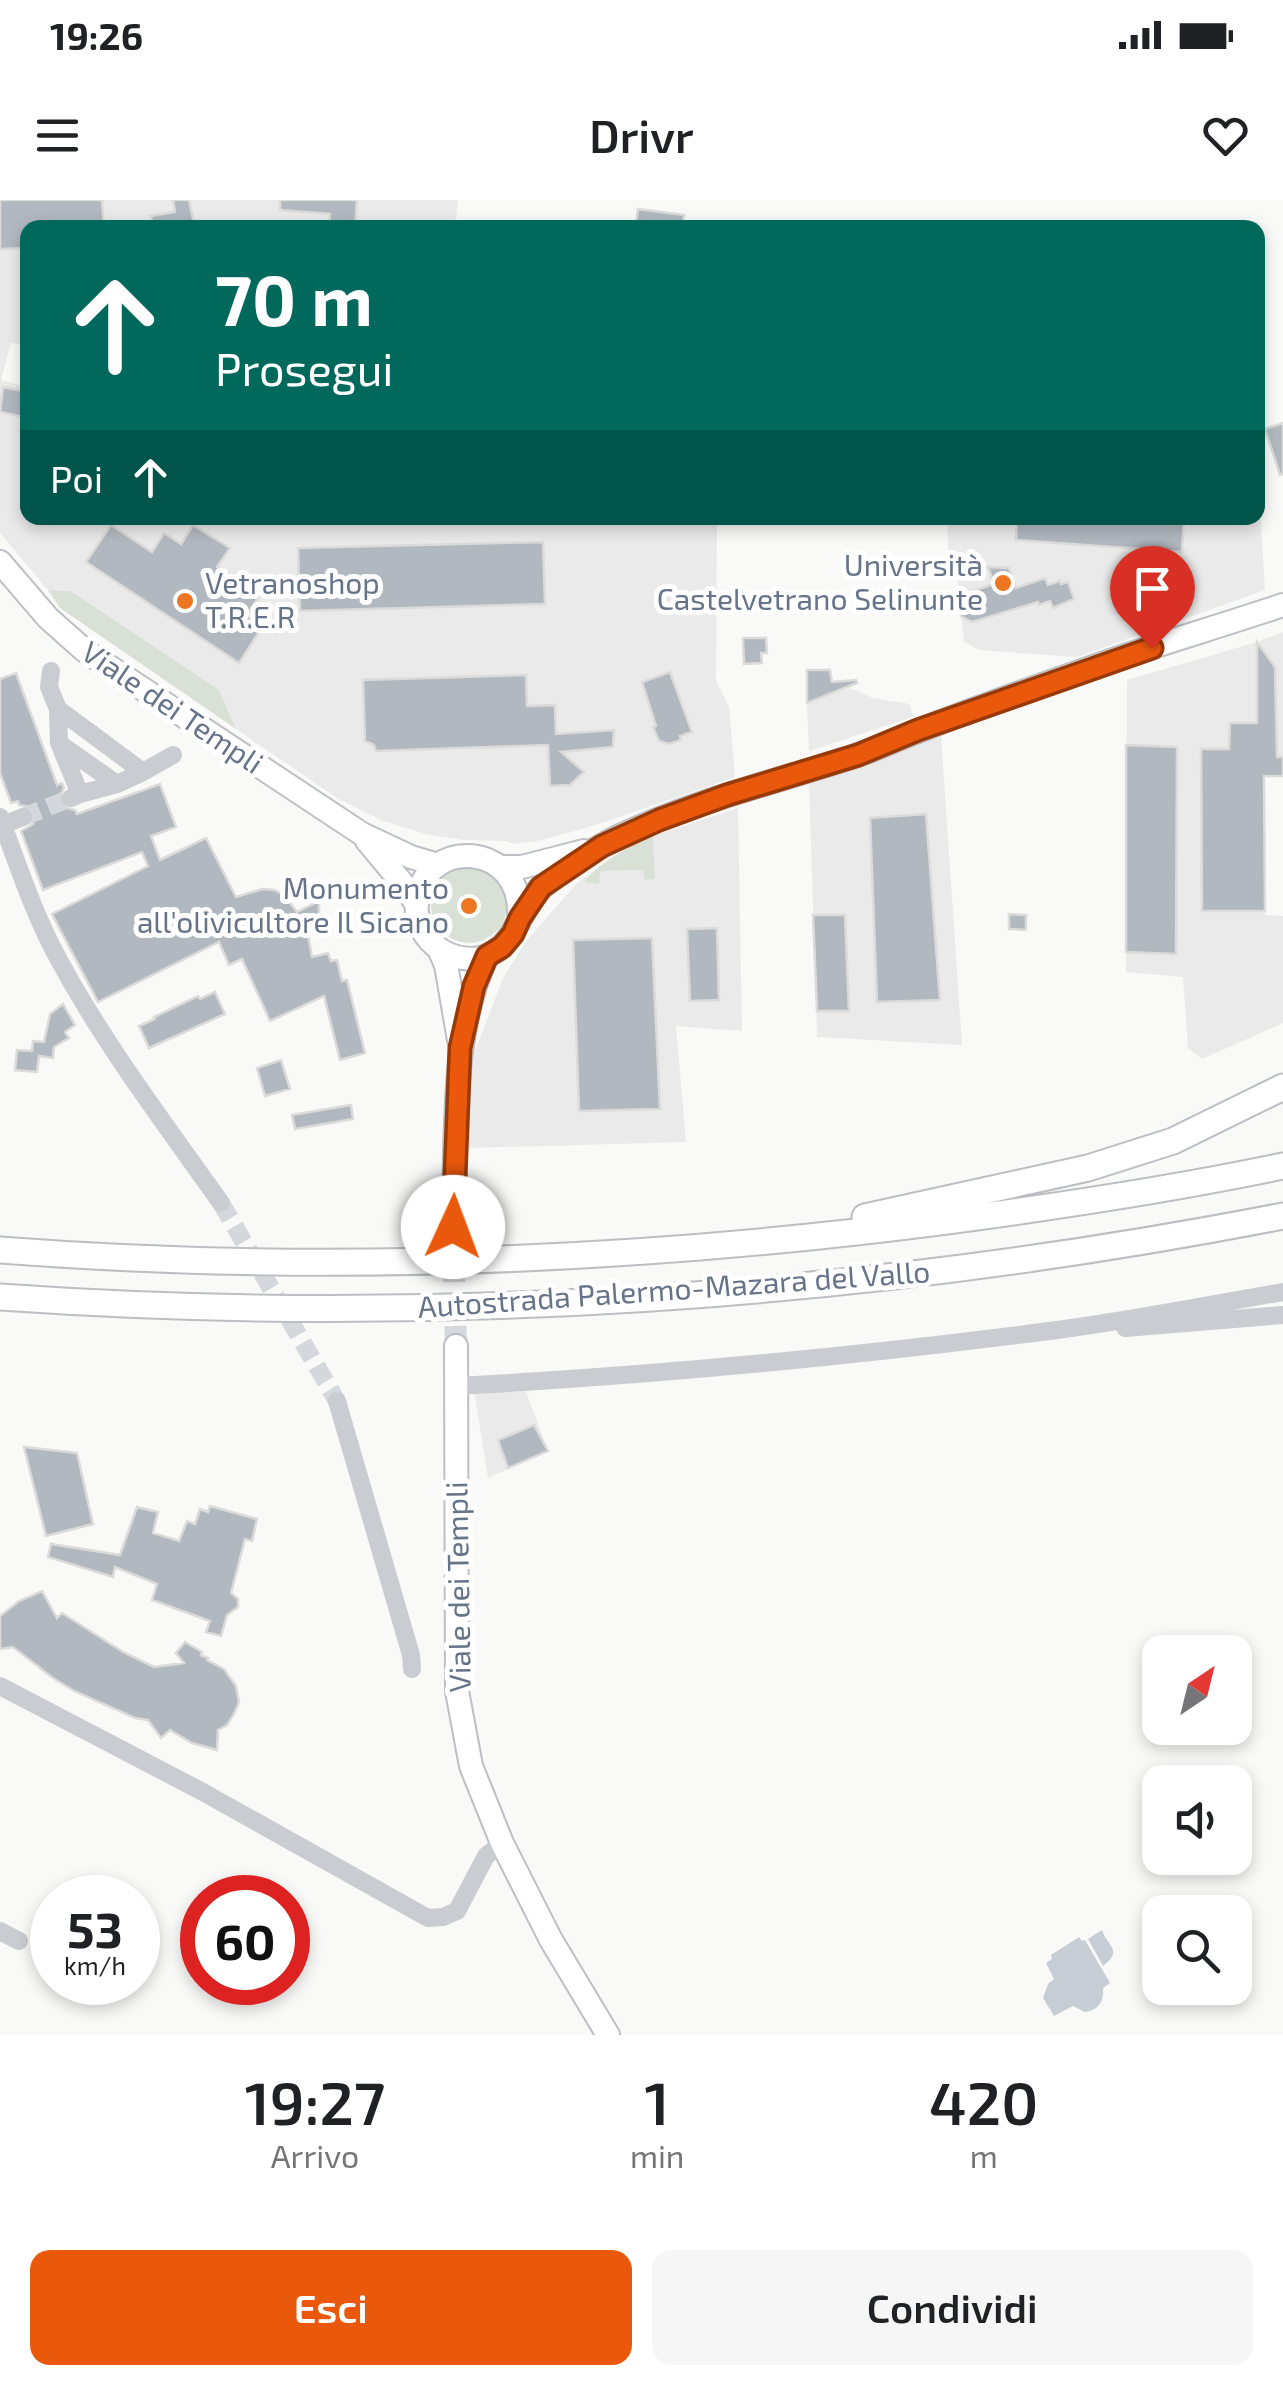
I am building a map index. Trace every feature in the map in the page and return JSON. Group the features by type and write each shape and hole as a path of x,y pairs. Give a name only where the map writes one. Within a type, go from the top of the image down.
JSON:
{"highway":[{"path":"595,1254 635,1243 830,1224 1088,1168 1173,1141 1283,1087"},
{"name":"Autostrada Palermo-Mazara del Vallo","path":"0,1250 176,1260 377,1263 595,1254 830,1236 1080,1203 1283,1166"},
{"name":"Autostrada Palermo-Mazara del Vallo","path":"0,1298 214,1308 393,1310 593,1302 958,1269 1283,1216"}],"main road":[{"name":"Viale dei Templi","path":"0,562 48,618 84,650 362,834"},
{"path":"362,834 403,884 416,905 422,930 439,949 463,959 487,956 513,934 541,887 602,846 659,820 858,755 1099,665 1283,605"},
{"path":"362,834 438,865"},
{"path":"502,868 522,867 602,846"},
{"path":"416,905 427,876 438,865 470,856 487,859 511,878 517,890 520,918"},
{"path":"439,949 446,965 460,1048"},
{"path":"453,1227 460,1048 474,986 487,956"},
{"name":"Viale dei Templi","path":"456,1346 457,1691 471,1766 502,1842 551,1940 608,2035"}],"street":[{"path":"51,671 59,743 76,796 116,784 173,755"},
{"path":"58,709 143,772"},
{"path":"59,743 116,784"},
{"path":"23,817 2,821 58,958 106,1038 221,1203"},
{"path":"458,1386 731,1366 1060,1330 1283,1292"},
{"path":"1060,1330 1154,1328 1283,1315"},
{"path":"337,1401 412,1669"},
{"path":"0,1686 201,1791 428,1918 457,1911 486,1856 502,1842"},
{"path":"0,1930 19,1941"}],"shaded area":[{"path":"0,200 458,200 456,220 20,220 20,344 11,343 1,380 20,385 20,525 717,525 716,681 729,707 735,777 599,824 513,844 426,834 383,821 337,798 236,729 219,690 71,591 48,590 0,533"},
{"path":"947,525 1261,525 1265,590 1077,657 979,650 964,642 956,566 949,564"},
{"path":"48,590 71,591 219,690 236,729 60,608"},
{"path":"1283,632 1283,776 1264,776 1265,915 1283,916 1283,1023 1202,1059 1188,1048 1183,977 1126,972 1127,680"},
{"path":"850,688 873,698 910,704 913,717 809,751 807,703"},
{"path":"941,735 962,1045 817,1037 809,779"},
{"path":"738,808 742,1031 676,1026 686,1142 468,1148 475,1051 503,978 524,944 577,883 626,850 653,836"},
{"path":"653,836 655,879 645,880 643,870 600,871 599,884 585,882 606,862"},
{"path":"469,867 496,878 507,905 496,932 469,943 442,932 431,905 442,878"},
{"path":"524,1386 548,1451 488,1478 474,1390"},
{"path":"1102,1930 1113,1952 1103,1966 1088,1939"},
{"path":"1079,1937 1085,1940 1110,1983 1103,1988 1101,2001 1094,2009 1085,2012 1073,2006 1054,2016 1043,1998 1054,1979 1046,1963 1051,1955"}],"building":[{"path":"0,200 102,200 103,220 20,220 20,248 0,249"},
{"path":"173,200 189,200 193,220 152,220 151,216 175,212"},
{"path":"280,200 357,200 356,220 330,220 330,214 280,210"},
{"path":"638,209 684,215 683,220 637,220"},
{"path":"3,387 20,390 20,416 0,412"},
{"path":"1283,423 1283,474 1280,475 1265,429"},
{"name":"Vetranoshop T.R.E.R","path":"111,525 152,552 164,533 181,544 193,525 230,548 217,567 260,595 247,615 263,626 239,663 86,562"},
{"path":"1017,525 1184,525 1182,552 1016,540"},
{"path":"543,542 545,604 300,611 298,548"},
{"path":"988,567 1009,568 1016,588 1045,578 1048,585 1068,582 1074,599 1053,608 1050,601 1039,605 1038,602 972,622 961,616 959,595 994,584"},
{"path":"743,638 766,638 767,653 761,653 762,663 744,664"},
{"path":"1257,642 1275,667 1277,757 1283,757 1283,776 1264,776 1265,911 1202,911 1201,749 1229,749 1230,723 1257,723"},
{"path":"807,670 830,670 832,682 857,683 807,703"},
{"path":"670,672 692,732 669,744 659,741 642,682"},
{"path":"16,673 57,785 62,783 64,788 59,798 63,807 77,814 160,784 176,827 151,836 160,860 206,838 236,897 262,889 274,890 284,895 297,912 319,901 315,926 307,930 312,957 328,953 331,961 337,960 342,981 347,980 365,1053 340,1060 324,996 270,1021 242,959 229,965 219,942 98,1002 52,914 148,866 142,852 43,890 21,831 33,824 35,813 18,801 11,803 0,773 0,679"},
{"path":"526,675 527,706 555,705 556,734 614,730 613,747 561,752 584,772 570,785 550,786 548,745 376,751 374,745 365,741 363,680"},
{"path":"1126,745 1177,747 1176,954 1126,952"},
{"path":"926,814 940,1000 877,1002 870,818"},
{"path":"1009,914 1026,915 1026,930 1009,929"},
{"path":"813,915 845,915 849,1011 817,1011"},
{"path":"717,928 719,1000 690,1001 687,929"},
{"path":"652,938 660,1109 579,1111 573,940"},
{"path":"215,992 225,1014 149,1048 139,1026 198,996 200,999"},
{"path":"63,1004 75,1025 65,1032 69,1038 54,1047 53,1058 39,1056 37,1072 15,1070 17,1050 32,1051 33,1041 44,1042 50,1014"},
{"path":"281,1060 290,1089 265,1096 257,1068"},
{"path":"351,1105 353,1119 295,1129 292,1115"},
{"path":"534,1425 548,1451 508,1468 498,1440"},
{"path":"24,1447 77,1453 93,1524 46,1536"},
{"path":"210,1506 257,1519 252,1541 245,1539 231,1593 238,1599 238,1607 227,1615 221,1636 206,1632 210,1621 152,1600 157,1584 115,1567 113,1577 48,1557 51,1544 120,1555 137,1507 158,1512 153,1533 179,1541 187,1521 195,1524 200,1509 208,1512"},
{"path":"42,1591 57,1618 62,1613 154,1667 184,1663 176,1653 185,1642 224,1669 236,1686 239,1702 227,1725 218,1730 217,1750 192,1743 170,1730 161,1738 148,1720 74,1691 13,1647 0,1649 0,1616 19,1601"}],"tunnel":[{"path":"23,817 71,798"},
{"path":"221,1203 337,1401"},
{"path":"453,1227 456,1346"}],"place":[{"name":"Università Castelvetrano Selinunte","path":"1003,583"},
{"name":"Vetranoshop T.R.E.R","path":"185,601"},
{"name":"Monumento all'olivicultore Il Sicano","path":"469,906"}],"route":[{"path":"453,1227 460,1048 474,986 487,956 513,934 541,887 602,846 659,820 858,755 1152,648"}]}
